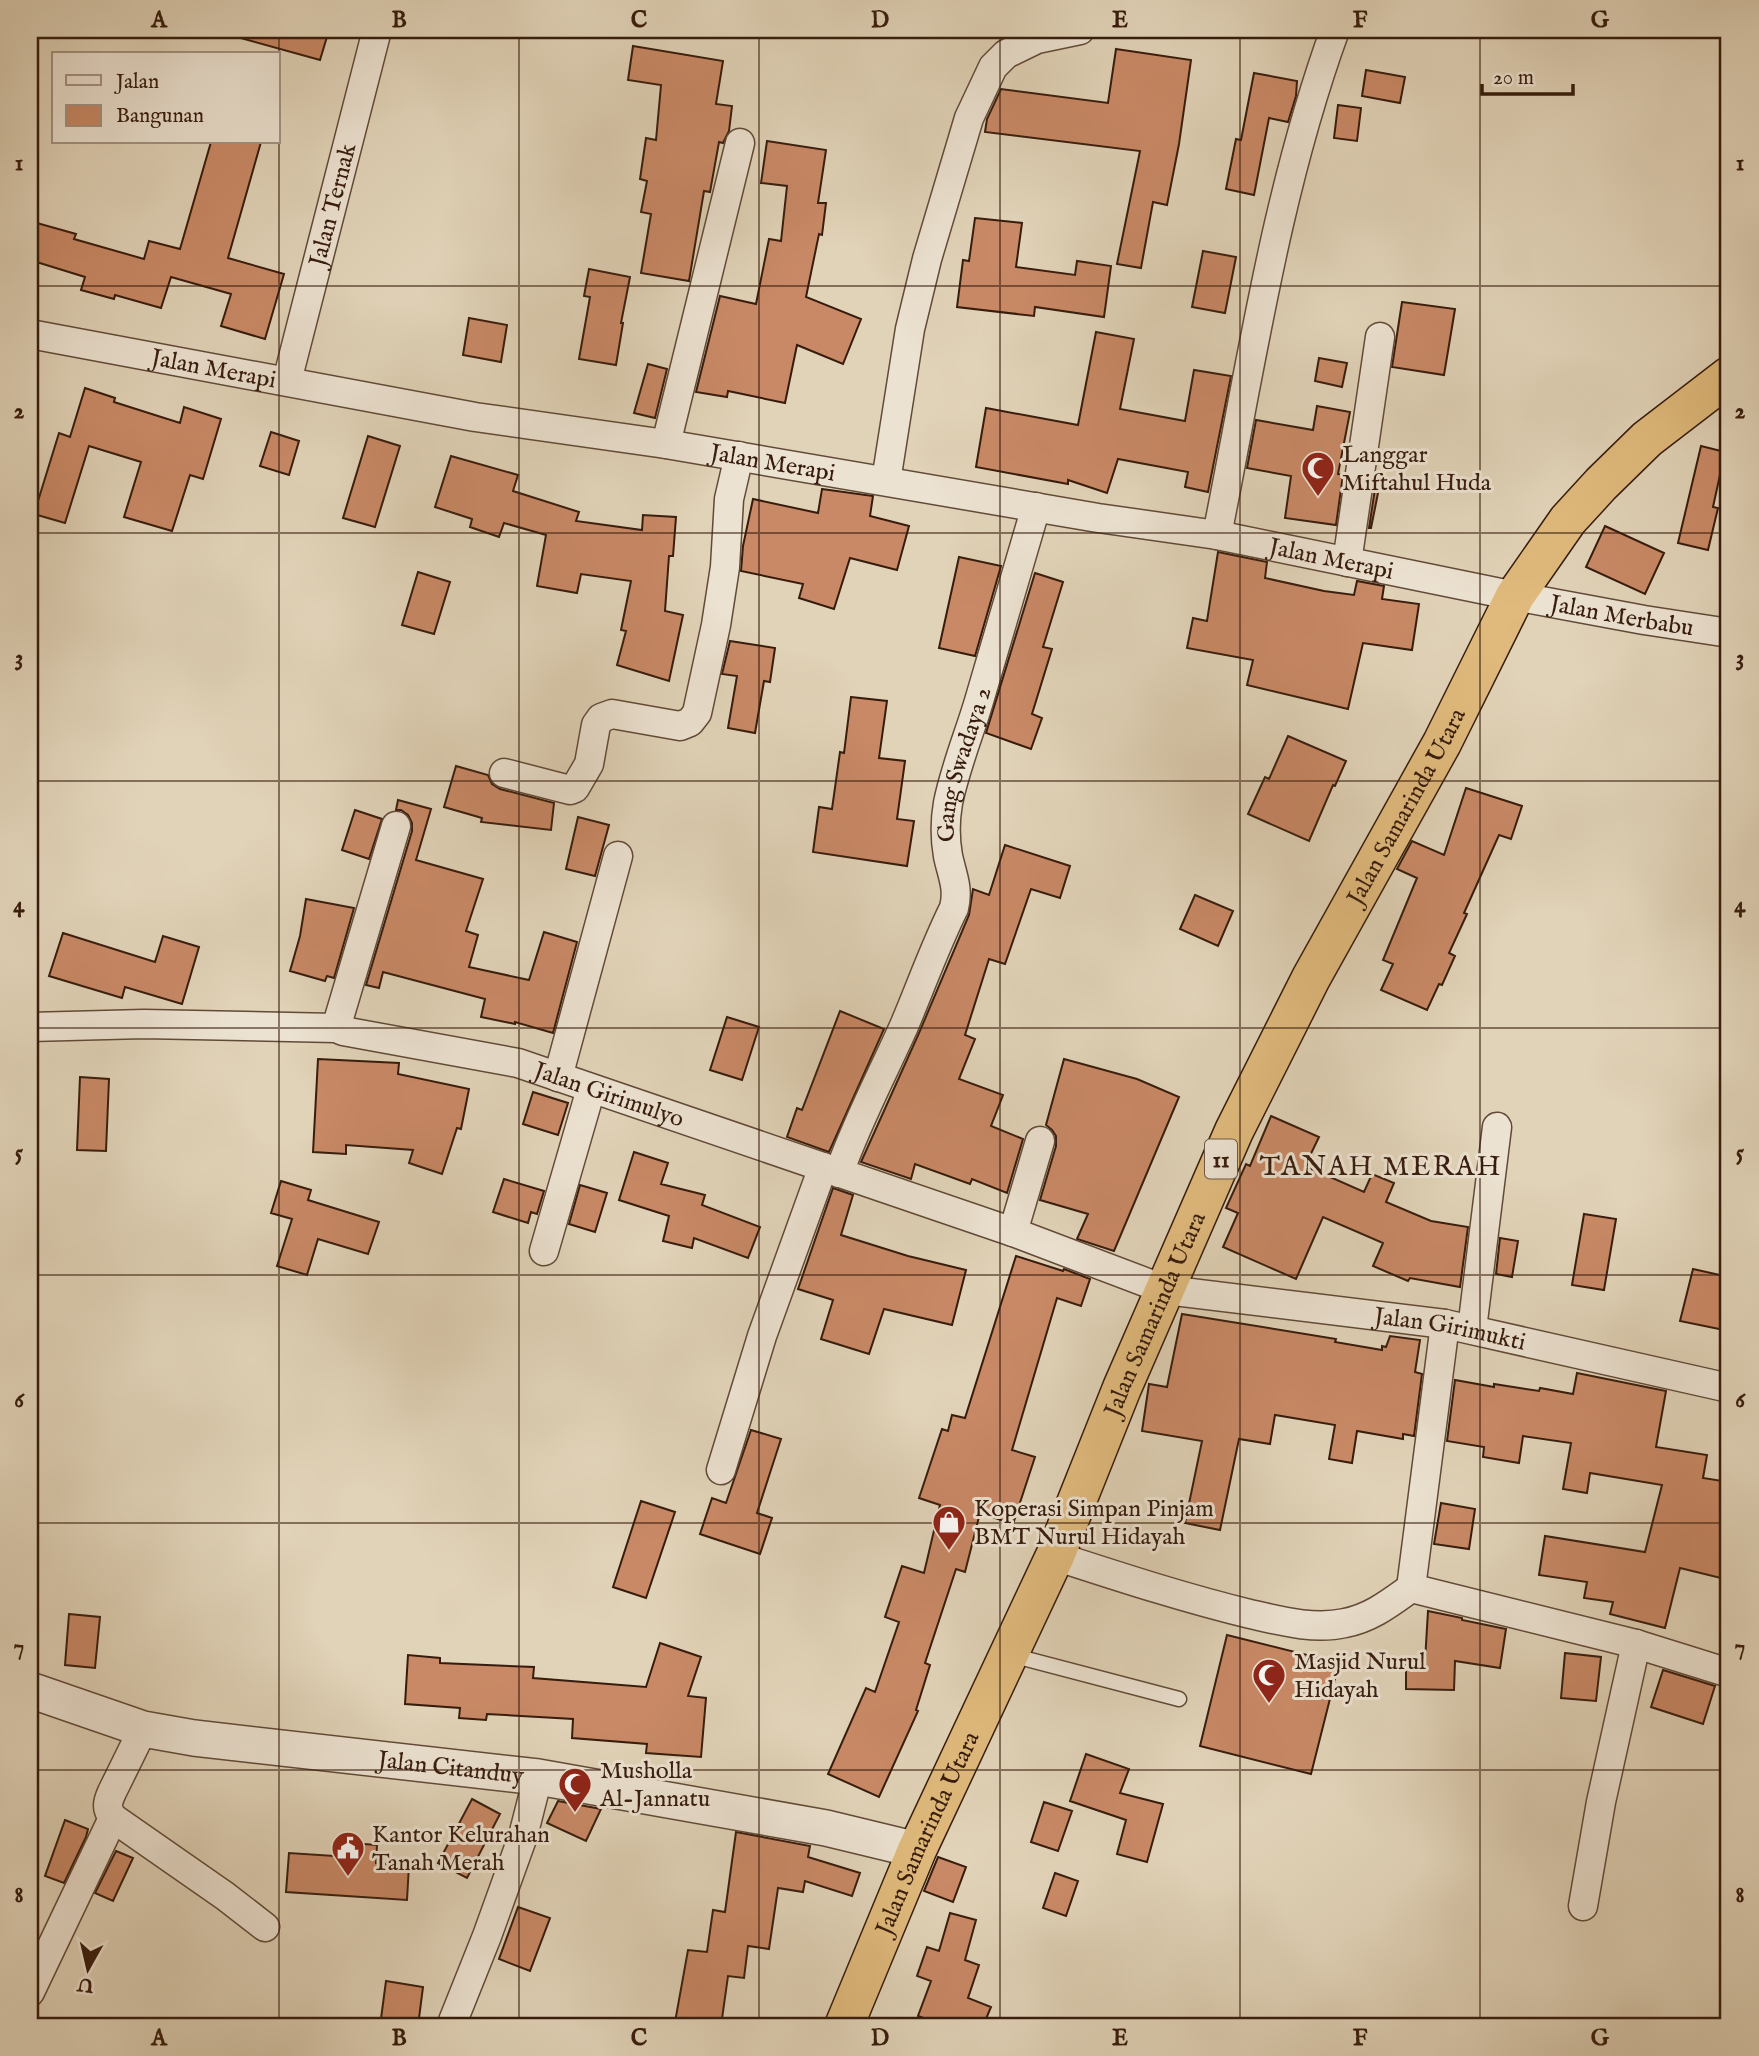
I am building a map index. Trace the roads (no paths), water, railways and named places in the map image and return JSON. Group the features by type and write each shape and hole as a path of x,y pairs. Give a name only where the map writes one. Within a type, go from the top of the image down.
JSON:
{"highway":[{"name":"Jalan Samarinda Utara","path":"844,2026 917,1850 1055,1556 1122,1388 1234,1130 1311,978 1442,743 1516,596 1568,520 1647,439 1729,376"}],"street":[{"name":"Jalan Ternak","path":"286,381 377,30"},
{"path":"886,481 910,328 968,118 993,67 1006,54 1037,39 1080,30"},
{"path":"1217,535 1290,180 1335,30"},
{"path":"666,444 740,142"},
{"name":"Jalan Merapi","path":"30,334 474,417 666,444 1217,535 1516,596"},
{"path":"1348,562 1380,337"},
{"path":"504,773 570,790 580,782 589,764 596,725 601,718 612,714 680,726 690,722 697,713 716,625 730,499 739,456"},
{"name":"Gang Swadaya 2","path":"721,1470 762,1336 831,1170 849,1145 954,908 956,883 946,837 948,804 955,772 978,705 1036,507"},
{"name":"Jalan Merbabu","path":"1516,596 1644,621 1729,633"},
{"path":"336,1028 396,826"},
{"path":"558,1077 618,856"},
{"name":"Jalan Girimulyo","path":"30,1027 144,1024 336,1028 519,1063 1013,1232 1166,1290"},
{"path":"544,1251 591,1089"},
{"path":"1055,1556 1199,1602 1281,1621 1324,1626 1368,1616 1410,1588 1497,1127"},
{"path":"1013,1232 1040,1141"},
{"name":"Jalan Girimukti","path":"1166,1290 1459,1327 1729,1388"},
{"path":"1410,1588 1636,1644 1729,1673"},
{"path":"1583,1906 1601,1802 1636,1644"},
{"name":"Jalan Citanduy","path":"30,1690 143,1729 194,1738 538,1777 826,1828 917,1850"},
{"path":"143,1729 108,1802 107,1810 113,1818 265,1927"},
{"path":"451,2026 523,1836 538,1777"},
{"path":"30,1992 113,1818"}],"lane":[{"path":"1010,1654 1178,1699"}],"place":[{"name":"Langgar Miftahul Huda","path":"1318,498"},
{"name":"Koperasi Simpan Pinjam BMT Nurul Hidayah","path":"949,1552"},
{"name":"Masjid Nurul Hidayah","path":"1269,1705"},
{"name":"Musholla Al-Jannatu","path":"575,1814"},
{"name":"Kantor Kelurahan Tanah Merah","path":"348,1878"}],"district":[{"name":"TANAH MERAH","path":"1381,1165"}]}
